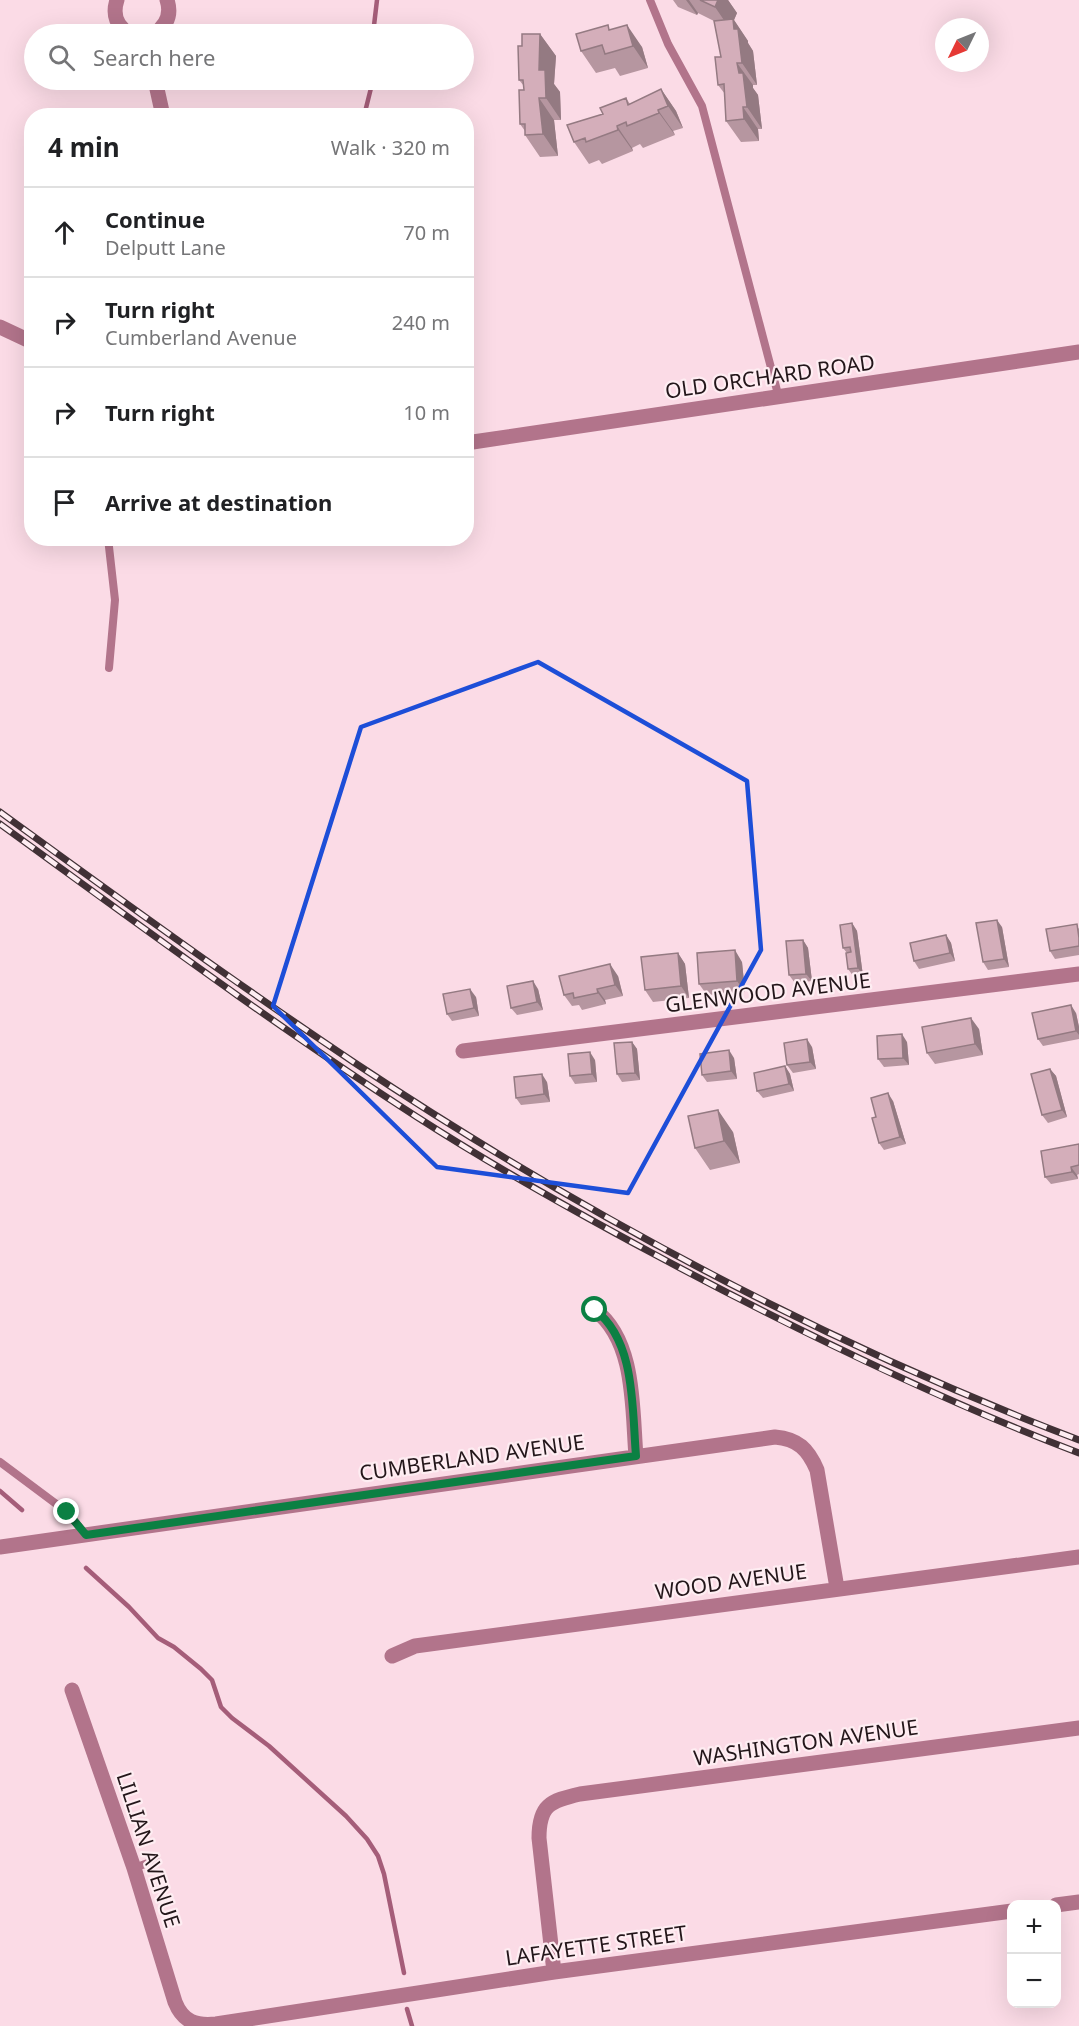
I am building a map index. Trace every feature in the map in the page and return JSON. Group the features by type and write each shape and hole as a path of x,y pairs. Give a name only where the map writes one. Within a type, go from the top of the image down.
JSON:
{"street":[{"path":"117,0 117,21 120,24"},
{"path":"164,24 169,13 167,0"},
{"path":"157,90 161,108"},
{"path":"0,327 24,338"},
{"name":"OLD ORCHARD ROAD","path":"474,441 779,398 1079,352"},
{"name":"GLENWOOD AVENUE","path":"463,1055 1079,974"},
{"path":"595,1310 615,1333 626,1364 636,1456"},
{"name":"CUMBERLAND AVENUE","path":"0,1547 767,1437 786,1438 800,1444 809,1454 819,1478 837,1588"},
{"name":"WOOD AVENUE","path":"392,1656 415,1646 1079,1557"},
{"name":"LILLIAN AVENUE","path":"72,1690 134,1868 174,2002 184,2024"},
{"name":"WASHINGTON AVENUE","path":"554,1972 539,1829 543,1812 552,1803 580,1794 1079,1728"},
{"path":"1061,1904 1079,1902"},
{"name":"LAFAYETTE STREET","path":"184,2024 216,2024 554,1972 1007,1912"}],"lane":[{"path":"650,0 668,44 702,106 779,398"},
{"path":"109,546 115,600 109,669"},
{"path":"0,1462 67,1512 86,1535"},
{"path":"134,1868 156,1860"}],"highlighted area":[{"path":"538,662 747,781 761,950 628,1193 437,1167 273,1006 361,727"}],"building":[{"path":"700,0 718,0 715,7"},
{"path":"733,19 734,29 738,29 742,63 737,63 739,73 743,73 747,107 743,107 744,119 726,121 724,84 718,85 715,57 721,57 714,21"},
{"path":"608,25 609,30 627,25 633,46 605,54 602,45 581,51 576,34"},
{"path":"522,34 540,34 539,70 545,70 546,98 539,98 543,134 525,135 525,124 520,124 519,90 524,90 523,80 519,80 518,46 522,46"},
{"path":"661,89 668,106 658,110 659,113 627,126 626,122 617,126 618,130 586,142 585,138 574,142 567,125 603,114 600,108 626,98 628,105"},
{"path":"997,920 1004,959 983,962 976,923"},
{"path":"852,923 858,968 848,969 846,953 851,952 850,947 843,948 840,925"},
{"path":"1077,924 1079,946 1050,951 1046,929"},
{"path":"946,935 950,953 914,961 910,943"},
{"path":"803,940 806,974 789,975 786,941"},
{"path":"735,950 737,981 699,984 697,953"},
{"path":"678,953 681,986 645,990 641,957"},
{"path":"610,964 615,985 597,989 598,993 574,998 573,993 564,995 559,976"},
{"path":"533,981 537,1002 511,1008 507,986"},
{"path":"470,989 474,1008 447,1014 443,994"},
{"path":"1071,1005 1076,1031 1038,1039 1032,1013"},
{"path":"971,1018 975,1044 927,1053 922,1027"},
{"path":"902,1034 903,1058 878,1059 877,1036"},
{"path":"807,1039 810,1062 787,1065 784,1043"},
{"path":"632,1042 635,1073 617,1074 614,1043"},
{"path":"729,1050 731,1071 702,1075 700,1054"},
{"path":"590,1052 592,1074 570,1076 568,1054"},
{"path":"785,1066 789,1084 757,1091 754,1073"},
{"path":"1050,1069 1062,1110 1042,1115 1031,1074"},
{"path":"542,1074 544,1094 516,1098 514,1077"},
{"path":"888,1093 900,1137 879,1143 872,1118 876,1117 871,1098"},
{"path":"718,1110 724,1141 695,1148 688,1116"},
{"path":"1079,1144 1079,1165 1071,1167 1072,1172 1045,1177 1041,1151"}],"waterway":[{"path":"374,24 377,0"},
{"path":"366,108 370,90"},
{"path":"0,1491 22,1510"},
{"path":"86,1568 129,1607 158,1638 174,1647 201,1669 212,1680 221,1707 269,1746 346,1816 367,1839 378,1856 384,1874 404,1973"},
{"path":"407,2009 412,2026"}],"railway":[{"path":"0,812 176,939 355,1063 528,1172 616,1223 798,1318 984,1402 1079,1440"},
{"path":"0,824 207,974 311,1046 417,1117 504,1170 756,1308 916,1385 1079,1453"}],"route":[{"path":"67,1512 86,1535 636,1456 626,1364 620,1342 610,1324 595,1310"}]}
